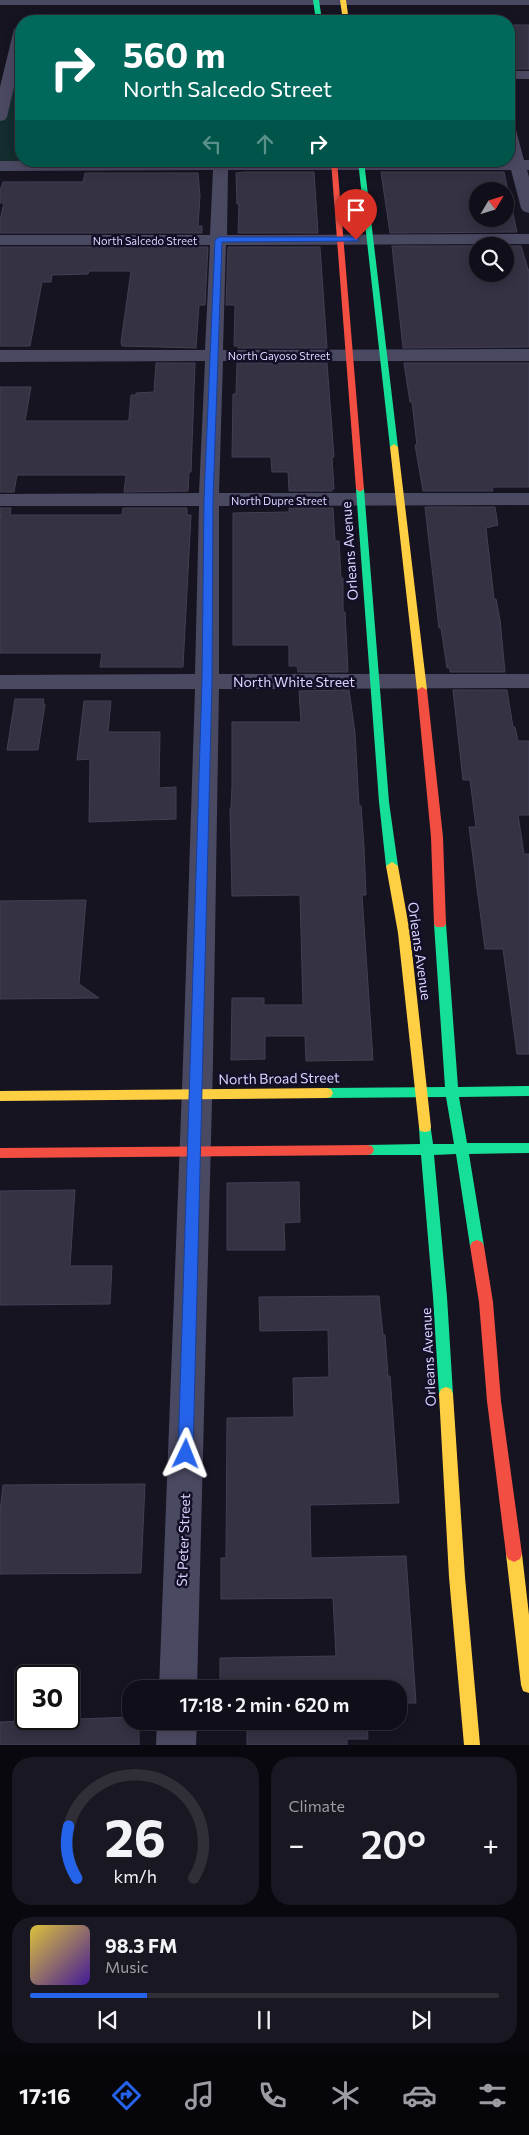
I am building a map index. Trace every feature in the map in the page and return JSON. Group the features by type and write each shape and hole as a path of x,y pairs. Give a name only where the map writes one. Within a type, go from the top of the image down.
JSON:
{"street":[{"path":"475,0 479,14"},
{"path":"0,1 229,4 316,1 529,1"},
{"path":"24,15 28,1"},
{"path":"316,1 318,15"},
{"path":"343,1 345,15"},
{"path":"0,116 15,57"},
{"path":"515,75 529,75"},
{"path":"515,144 524,165 529,208"},
{"path":"0,166 15,166"},
{"name":"St Peter Street","path":"178,1680 197,1095 207,681 209,500 221,167"},
{"name":"Orleans Avenue","path":"334,167 384,802 390,855 404,933 422,1092 440,1297 457,1577 472,1745"},
{"name":"Orleans Avenue","path":"362,167 437,837 440,930 452,1092 486,1302 494,1401 517,1573 529,1685"},
{"name":"North Salcedo Street","path":"0,240 529,239"},
{"name":"North Gayoso Street","path":"0,356 529,355"},
{"name":"North Dupre Street","path":"0,500 529,500"},
{"name":"North White Street","path":"0,682 529,681"},
{"name":"North Broad Street","path":"0,1096 529,1091"},
{"path":"0,1153 529,1148"},
{"path":"176,1745 177,1730"}],"green space":[{"path":"10,76 15,76 15,162 0,166 0,117"}],"building":[{"path":"515,25 529,25 529,69 515,69"},
{"path":"314,172 318,233 238,233 239,204 237,204 236,173"},
{"path":"381,172 504,172 506,182 469,182 469,228 514,228 514,218 517,232 390,233"},
{"path":"85,173 198,173 200,196 198,226 202,226 202,233 0,233 0,220 4,203 0,203 0,191 3,182 83,182"},
{"path":"392,246 469,246 469,282 514,282 514,246 521,246 529,272 529,347 403,348"},
{"path":"0,247 208,247 205,305 199,305 196,348 122,346 131,271 89,271 88,274 52,275 51,282 42,282 30,346 0,346"},
{"path":"228,247 320,247 327,348 238,348 238,346 234,346 235,305 226,305"},
{"path":"156,363 195,363 191,472 189,472 188,491 124,492 126,475 17,475 14,492 0,492 0,387 31,387 25,421 127,421 129,419 131,395 154,392"},
{"path":"237,363 327,363 334,457 332,457 334,489 332,491 289,491 288,472 272,472 271,457 232,457 233,394 236,394"},
{"path":"404,363 529,363 529,487 492,487 493,491 423,491 415,445 417,445 412,402 410,402"},
{"path":"425,507 495,507 498,525 486,528 494,599 496,599 500,620 505,672 450,672 450,668 447,668 441,628 439,628"},
{"path":"0,508 11,508 10,515 122,515 123,508 187,508 187,515 191,515 183,667 100,667 102,653 0,653"},
{"path":"289,508 333,508 335,541 339,541 341,578 343,578 343,612 345,612 348,672 298,672 297,666 289,666 289,645 233,645 233,513 289,512"},
{"path":"349,690 355,733 359,806 361,806 364,847 366,895 362,895 373,1060 306,1061 305,1036 265,1036 265,1059 231,1060 232,998 264,998 264,1005 303,1005 300,895 232,896 230,808 232,722 301,722 299,691"},
{"path":"453,690 507,690 513,727 515,727 518,741 529,741 529,815 518,815 524,854 529,854 529,1054 517,1054 503,949 485,949 469,827 476,827 470,780 463,780"},
{"path":"15,699 44,699 43,704 45,704 38,750 7,750"},
{"path":"84,701 111,701 108,732 160,732 159,788 176,787 176,819 89,822 90,759 77,760"},
{"path":"86,900 79,984 99,998 0,999 0,901"},
{"path":"299,1182 300,1222 284,1223 285,1250 227,1250 227,1183"},
{"path":"75,1190 70,1266 112,1266 110,1304 0,1305 0,1191"},
{"path":"379,1296 383,1335 385,1335 388,1376 390,1376 399,1503 310,1505 311,1558 406,1556 416,1703 407,1703 407,1680 220,1680 220,1658 336,1656 333,1598 221,1599 221,1558 226,1558 227,1418 294,1417 293,1378 329,1377 328,1330 260,1331 259,1297"},
{"path":"145,1484 141,1573 0,1574 0,1512 3,1485"},
{"path":"122,1717 122,1730 139,1730 139,1745 0,1745 0,1722 15,1721 15,1730 80,1730 80,1719"},
{"path":"247,1730 368,1730 368,1739 347,1739 347,1745 247,1745"}],"traffic: fast":[{"path":"316,0 318,15"},
{"path":"362,167 394,447"},
{"path":"360,489 384,802 392,866"},
{"path":"440,924 452,1092 477,1246"},
{"path":"327,1093 529,1091"},
{"path":"425,1127 440,1297 446,1394"},
{"path":"367,1150 529,1148"}],"traffic: slow":[{"path":"343,0 345,15"},
{"path":"394,447 422,690"},
{"path":"392,866 404,933 425,1127"},
{"path":"0,1096 327,1093"},
{"path":"446,1394 457,1577 472,1745"},
{"path":"514,1554 529,1685"}],"traffic: jam":[{"path":"334,167 360,489"},
{"path":"422,690 437,837 440,924"},
{"path":"0,1153 367,1150"},
{"path":"477,1246 486,1302 494,1401 514,1554"}],"route":[{"path":"186,1454 207,681 209,500 219,240 356,240"}]}
